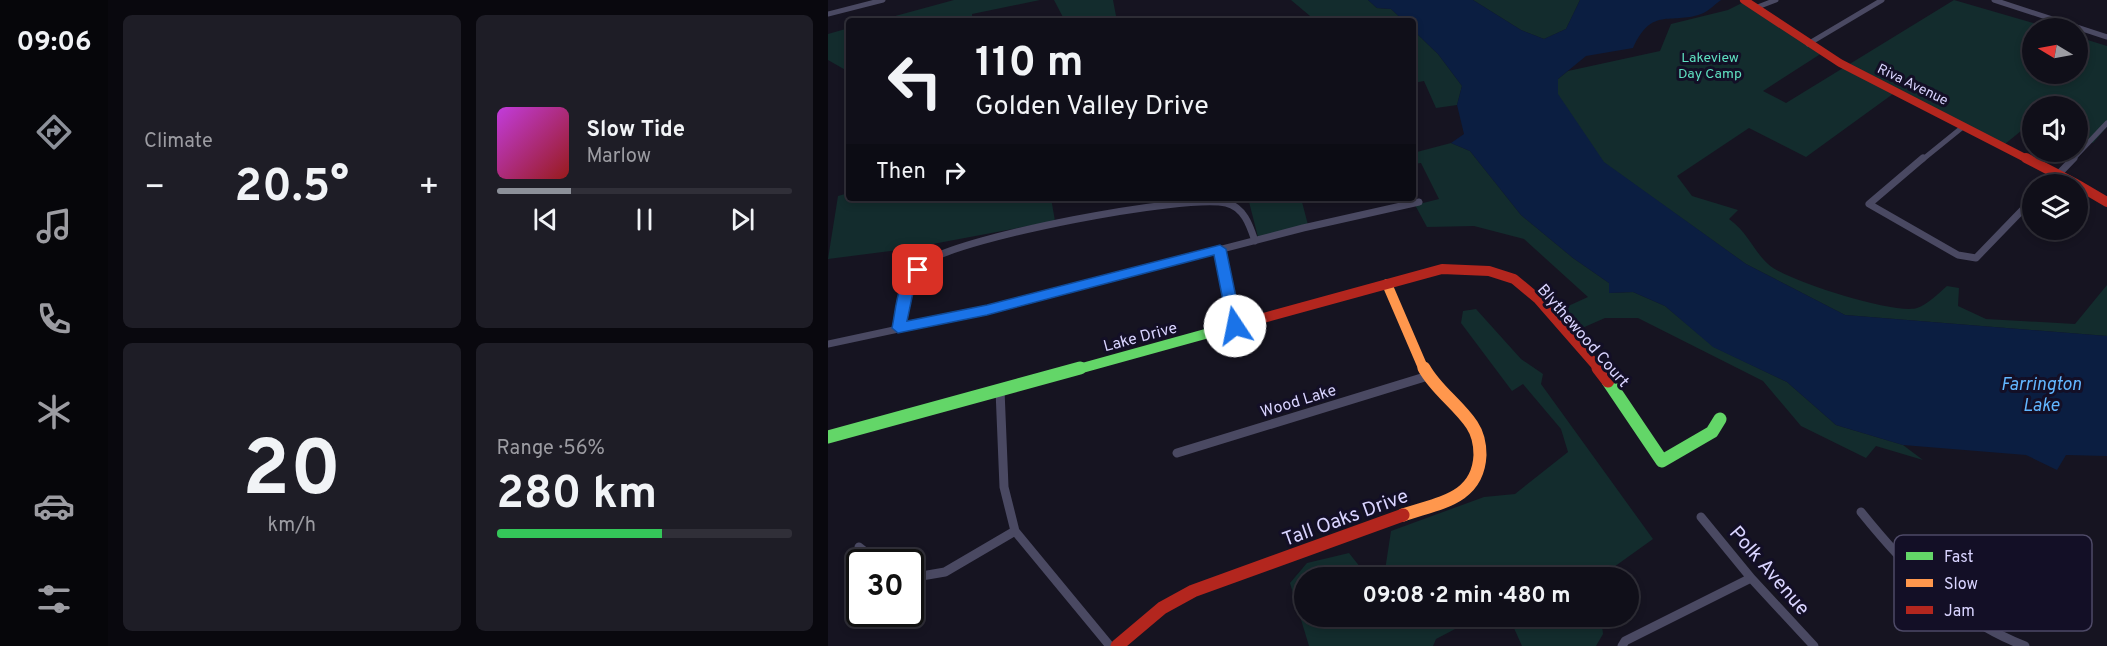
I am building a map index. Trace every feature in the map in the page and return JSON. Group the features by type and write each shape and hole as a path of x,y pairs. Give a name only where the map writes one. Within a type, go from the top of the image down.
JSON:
{"street":[{"path":"828,14 884,0"},
{"name":"Riva Avenue","path":"1744,0 1808,44 1860,74 2057,174"},
{"path":"1755,8 1776,0"},
{"path":"1808,44 1882,0"},
{"path":"1994,0 2107,37"},
{"path":"2060,174 2107,123"},
{"path":"1964,126 1869,204 1958,255 1976,258 2022,210"},
{"name":"Riva Avenue","path":"2088,191 2107,202"},
{"path":"898,328 909,282 927,260 957,248 1109,213 1196,201"},
{"path":"1214,201 1225,202 1241,210 1249,220 1255,241"},
{"path":"828,344 987,310 1220,249 1419,202"},
{"path":"1220,249 1235,326"},
{"name":"Lake Drive","path":"829,436 1442,269 1465,268 1513,278 1523,287"},
{"name":"Tall Oaks Drive","path":"1117,646 1162,608 1193,591 1464,494 1477,476 1483,460 1481,443 1471,423 1428,376 1387,284"},
{"name":"Blythewood Court","path":"1523,287 1546,308 1606,378 1662,461 1712,432 1720,419"},
{"name":"Wood Lake","path":"1177,453 1428,376"},
{"path":"1000,390 1004,487 1016,531 1110,646"},
{"path":"1861,512 1894,552"},
{"name":"Polk Avenue","path":"1701,517 1751,578 1814,646"},
{"path":"924,576 945,572 1016,531"},
{"path":"1622,646 1625,641 1751,578"},
{"path":"1985,631 2025,646"}],"green space":[{"path":"954,0 1040,0 972,14 972,18 888,18"},
{"path":"1054,0 1113,0 1116,18 1063,18"},
{"path":"1291,0 1368,0 1377,8 1391,9 1401,18 1312,18"},
{"path":"1473,0 1580,0 1566,29 1544,39 1521,30"},
{"name":"Lakeview Day Camp","path":"1954,0 2022,20 2022,84 2088,84 2088,40 2107,46 2107,127 2093,143 2088,140 2088,96 2022,96 2022,130 2005,144 1897,91 1806,157 1749,128 1677,176 1692,196 1738,210 1729,219 1742,231 1768,264 1795,279 1841,295 1905,309 1921,306 1947,286 1959,288 1958,306 1986,319 2075,324 2107,285 2107,336 1845,315 1746,264 1603,162 1557,94 1558,79 1568,71 1660,51 1671,24 1728,10 1744,2 1822,53 1763,91 1786,103"},
{"path":"846,29 846,70 828,60 828,34"},
{"path":"1416,33 1438,54 1462,86 1457,105 1436,108 1424,81 1416,82"},
{"path":"1451,143 1470,151 1521,215 1573,258 1609,283 1609,293 1633,292 1665,306 1714,347 1787,382 1836,425 1903,445 1923,460 1876,446 1866,458 1801,426 1763,381 1638,318 1605,318 1573,332 1555,312 1588,297 1524,239 1474,226 1427,227 1415,205 1439,199 1421,163 1416,164 1416,152"},
{"path":"846,194 846,201 1052,201 1055,221 906,249 828,259 838,196"},
{"path":"1249,201 1302,201 1308,225 1258,237"},
{"path":"1476,309 1521,359 1543,374 1541,384 1653,539 1614,567 1386,567 1391,531 1484,497 1515,494 1568,452 1561,429 1523,384 1512,391 1461,323 1463,311"},
{"path":"1349,553 1360,567 1304,567 1307,563"},
{"path":"1294,578 1294,596 1290,583"},
{"path":"1303,627 1459,627 1436,639 1433,646 1309,646"},
{"path":"1513,627 1602,627 1603,634 1596,646 1522,646"}],"water":[{"name":"Farrington Lake","path":"1368,0 1473,0 1521,30 1544,39 1566,29 1580,0 1721,0 1701,14 1655,22 1640,35 1633,48 1586,56 1558,79 1558,94 1604,162 1746,264 1845,315 2107,336 2107,456 2066,455 2057,470 2026,455 1903,445 1836,425 1787,382 1713,347 1665,306 1633,292 1609,293 1609,283 1573,258 1521,215 1470,151 1451,143 1464,134 1457,105 1462,86 1438,54 1416,33 1416,18 1401,18 1391,9 1377,8"}],"traffic: fast":[{"path":"828,437 1245,323"},
{"path":"1608,381 1662,461 1712,432 1720,419"}],"traffic: slow":[{"path":"1387,284 1419,361 1438,389 1472,425 1480,451 1475,479 1464,493 1445,502 1403,515"}],"traffic: jam":[{"path":"1744,0 1840,63 2056,174"},
{"path":"2088,191 2107,202"},
{"path":"1245,323 1442,269 1489,271 1514,279 1538,299 1577,341 1608,381"},
{"path":"1117,646 1162,608 1193,591 1403,515"}],"route":[{"path":"918,270 909,282 898,328 987,310 1220,249 1235,326"}]}
